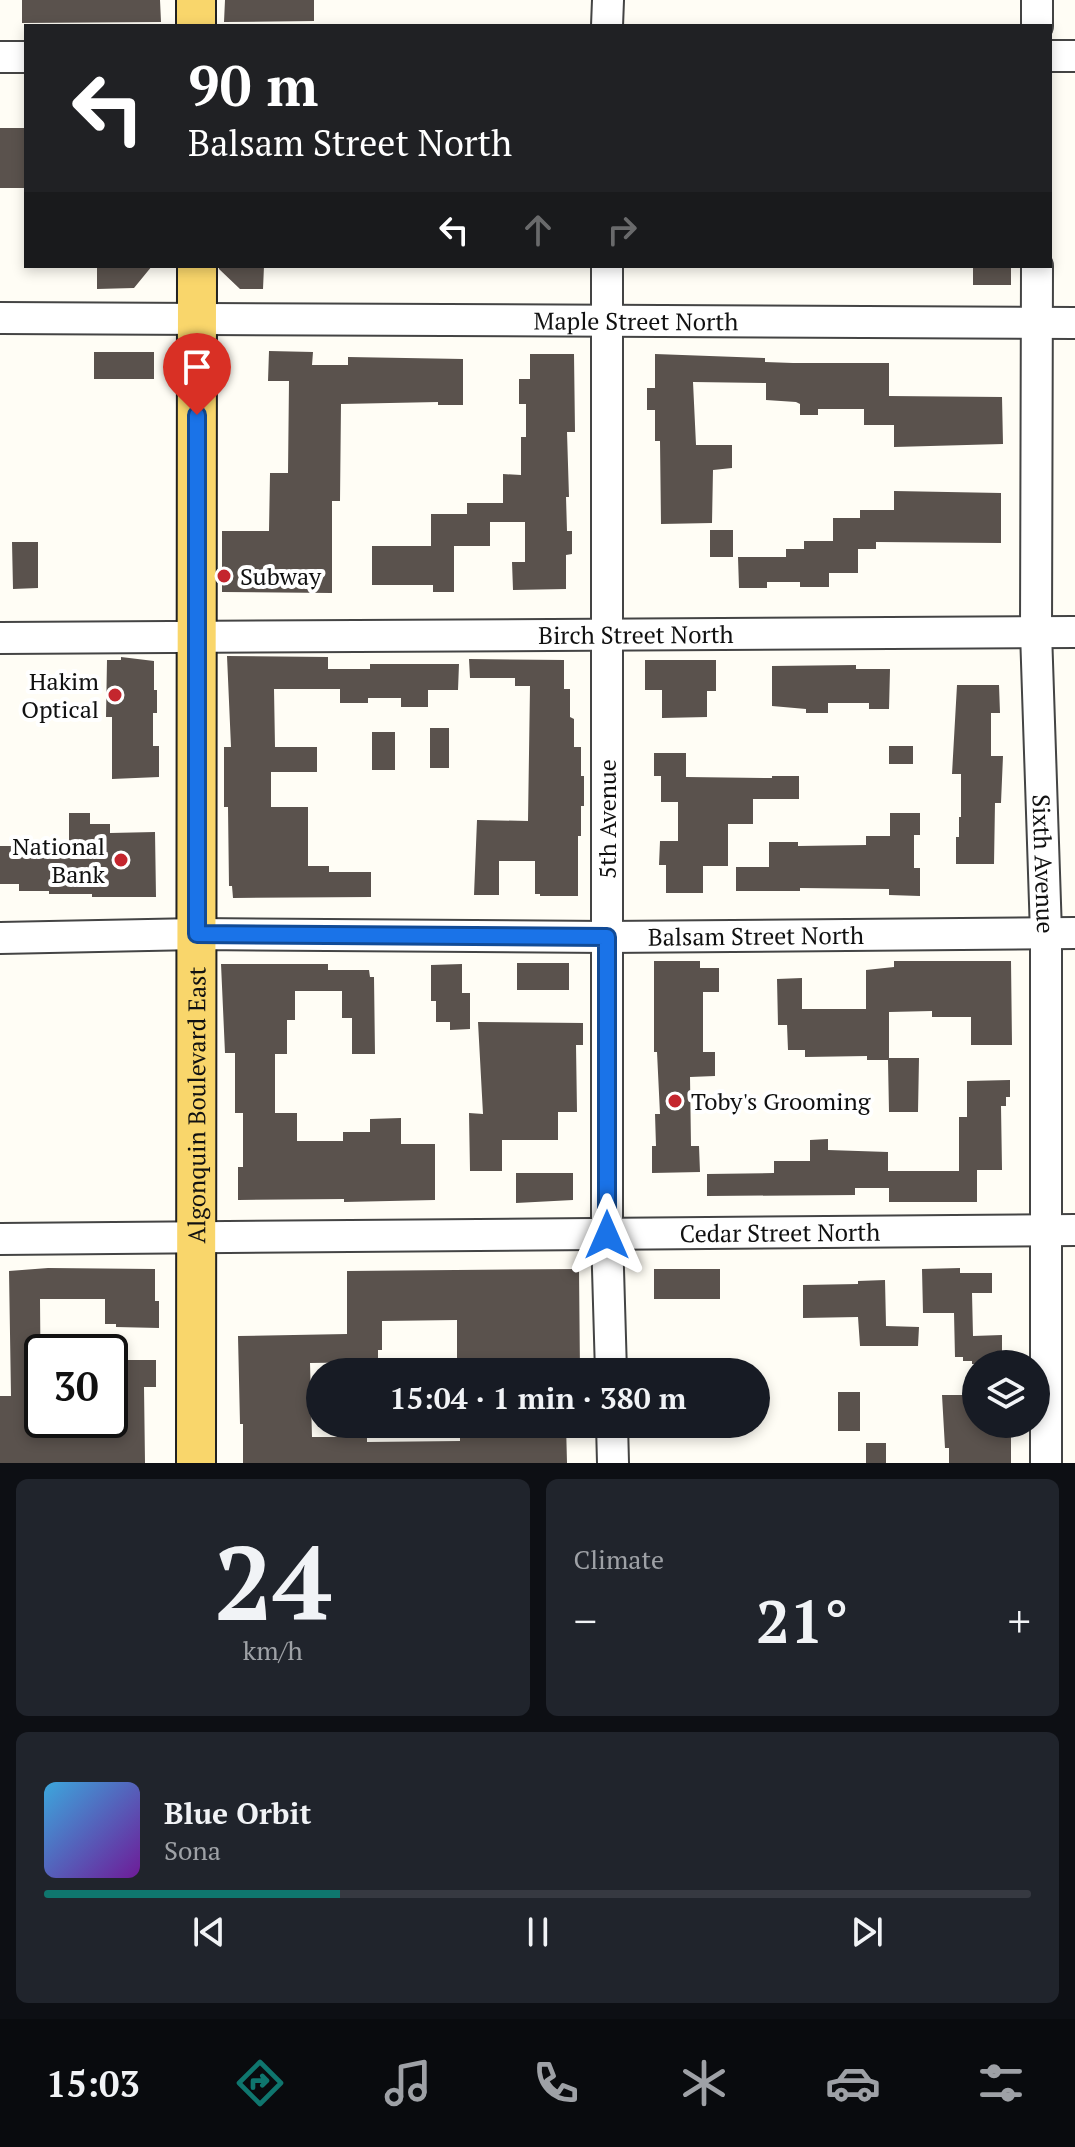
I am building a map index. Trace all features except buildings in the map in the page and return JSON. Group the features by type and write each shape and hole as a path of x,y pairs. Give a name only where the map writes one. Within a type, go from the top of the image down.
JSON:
{"main road":[{"path":"196,0 196,24"},
{"name":"Algonquin Boulevard East","path":"196,1463 197,268"}],"street":[{"path":"607,24 608,0"},
{"path":"1037,0 1037,24"},
{"path":"1052,56 1075,56"},
{"path":"0,57 24,57"},
{"name":"5th Avenue","path":"607,268 607,1235 611,1358"},
{"name":"Sixth Avenue","path":"1037,268 1036,632 1061,933 1061,1230 1046,1463"},
{"name":"Maple Street North","path":"0,318 1075,323"},
{"name":"Birch Street North","path":"0,638 1075,632"},
{"name":"Balsam Street North","path":"0,938 197,934 607,937 1061,933"},
{"name":"Cedar Street North","path":"0,1239 1061,1230"},
{"path":"612,1438 613,1463"}],"place":[{"name":"Subway","path":"224,576"},
{"name":"Hakim Optical","path":"115,695"},
{"name":"National Bank","path":"121,860"},
{"name":"Toby's Grooming","path":"675,1101"}],"route":[{"path":"197,415 197,934 607,937 607,1235"}]}
